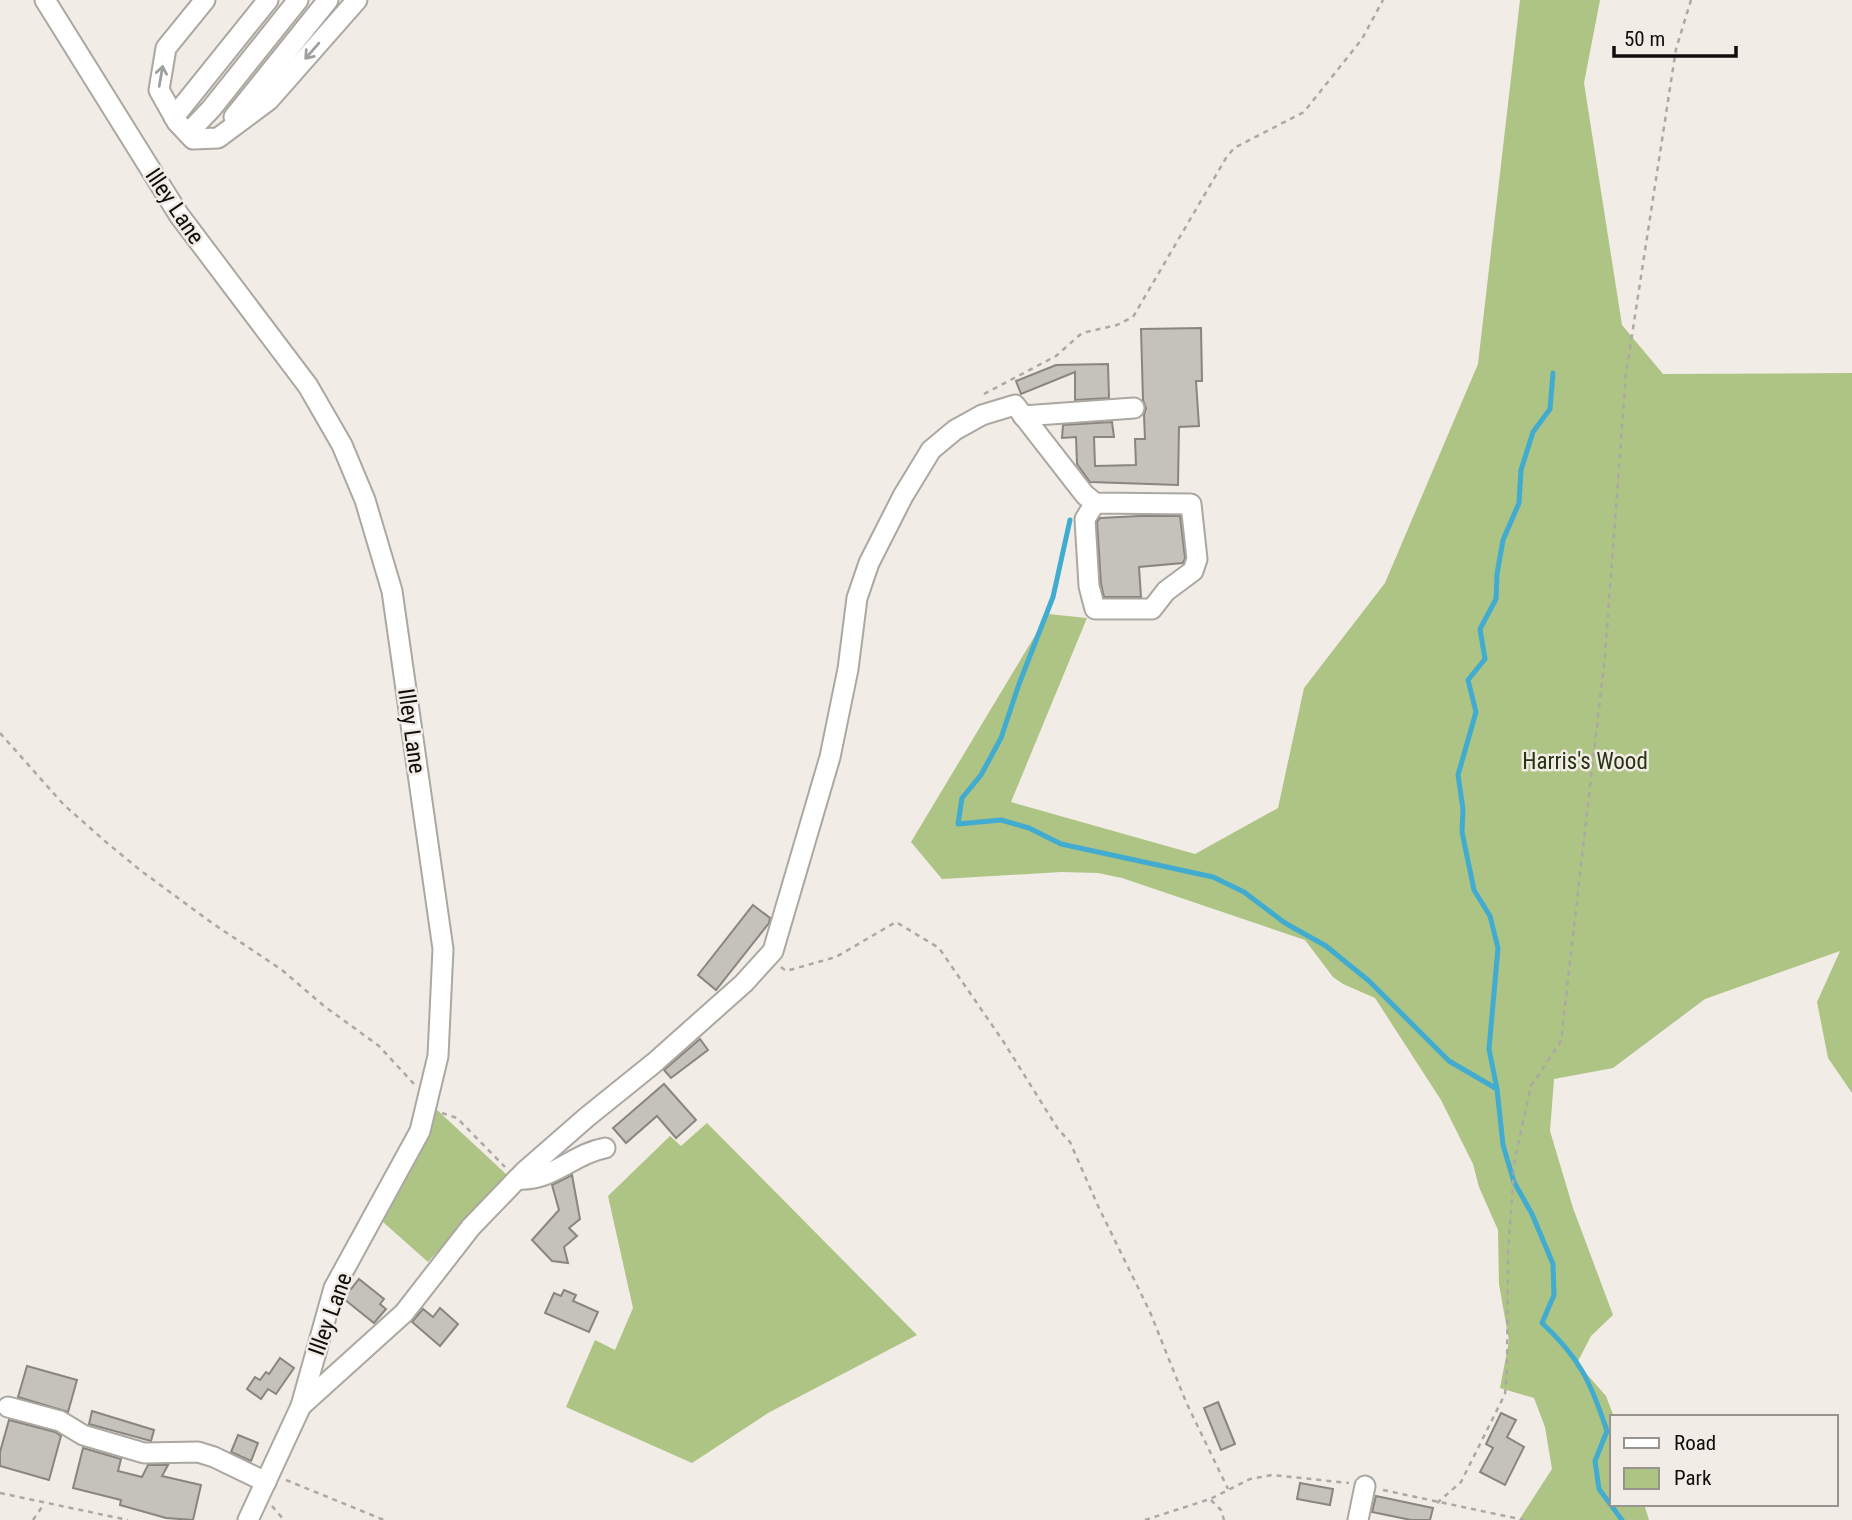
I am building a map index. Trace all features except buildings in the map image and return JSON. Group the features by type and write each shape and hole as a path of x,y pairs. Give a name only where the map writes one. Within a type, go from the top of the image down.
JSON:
{"street":[{"name":"Illey Lane","path":"44,0 179,215 307,386 342,445 365,499 392,590 443,949 438,1055 414,1146 334,1288 301,1406 248,1520"},
{"path":"205,0 166,48 159,89 174,117 193,139 218,138 269,100 357,0"},
{"path":"174,117 268,0"},
{"path":"188,133 211,109 298,0"},
{"path":"218,138 328,0"},
{"path":"301,1406 404,1313 471,1227 517,1179 744,983 772,951 831,757 848,669 857,598 869,563 903,496 931,450 955,430 982,415 1015,405 1085,495 1096,503 1191,504 1197,559 1193,570 1166,591 1152,609 1094,610 1089,586 1085,519 1096,503"},
{"path":"1023,416 1133,408"},
{"path":"517,1179 533,1180 590,1151 605,1148"},
{"path":"8,1407 60,1421 83,1434 144,1453 198,1452 268,1478"},
{"path":"1358,1520 1365,1486"}],"path":[{"path":"983,395 1056,356 1082,333 1117,325 1133,317 1226,158 1234,148 1304,112 1362,39 1383,0"},
{"path":"1437,1503 1461,1482 1505,1394 1508,1251 1515,1158 1531,1086 1561,1041 1605,655 1626,374 1676,49 1691,0"},
{"path":"0,733 64,805 106,842 191,908 282,970 324,1006 379,1046 427,1104 457,1118 517,1179"},
{"path":"768,956 786,971 836,957 896,922 939,948 1003,1041 1051,1118 1070,1142 1150,1312 1186,1402 1228,1489"},
{"path":"1145,1520 1210,1499 1251,1479 1272,1475 1365,1486 1524,1520"},
{"path":"268,1478 384,1520"},
{"path":"0,1493 128,1520"},
{"path":"1210,1499 1221,1510 1224,1520"},
{"path":"33,1520 44,1504"}],"green space":[{"name":"Harris's Wood","path":"1520,0 1600,0 1584,83 1622,325 1663,374 1852,373 1852,1093 1828,1058 1817,1002 1840,951 1705,999 1613,1068 1554,1079 1550,1131 1573,1208 1613,1315 1591,1336 1577,1363 1606,1396 1613,1415 1610,1415 1610,1506 1645,1506 1649,1520 1519,1520 1552,1469 1545,1427 1534,1398 1500,1388 1509,1341 1499,1284 1498,1230 1479,1187 1473,1164 1441,1100 1375,998 1333,977 1305,940 1122,878 1098,873 1061,872 942,879 911,842 1048,614 1087,618 1011,802 1195,854 1278,808 1304,688 1385,583 1478,364"},
{"path":"435,1108 507,1175 428,1262 383,1222 429,1134"},
{"path":"707,1123 917,1335 768,1413 692,1463 566,1407 595,1340 615,1350 633,1308 608,1196 670,1136 681,1146"}],"waterway":[{"path":"1553,373 1550,409 1533,432 1521,470 1519,503 1503,540 1496,599 1480,629 1485,659 1468,680 1476,712 1458,775 1463,809 1462,832 1474,890 1490,916 1498,948 1489,1049 1497,1089 1503,1145 1514,1182 1532,1214 1553,1264 1554,1295 1542,1323 1566,1348 1583,1372 1607,1431 1595,1461 1599,1489 1610,1504"},
{"path":"1070,520 1053,597 1001,738 981,775 962,798 958,824 1001,820 1029,828 1061,844 1213,877 1244,892 1285,923 1326,946 1369,981 1449,1061 1497,1089"},
{"path":"1612,1506 1622,1520"}]}
